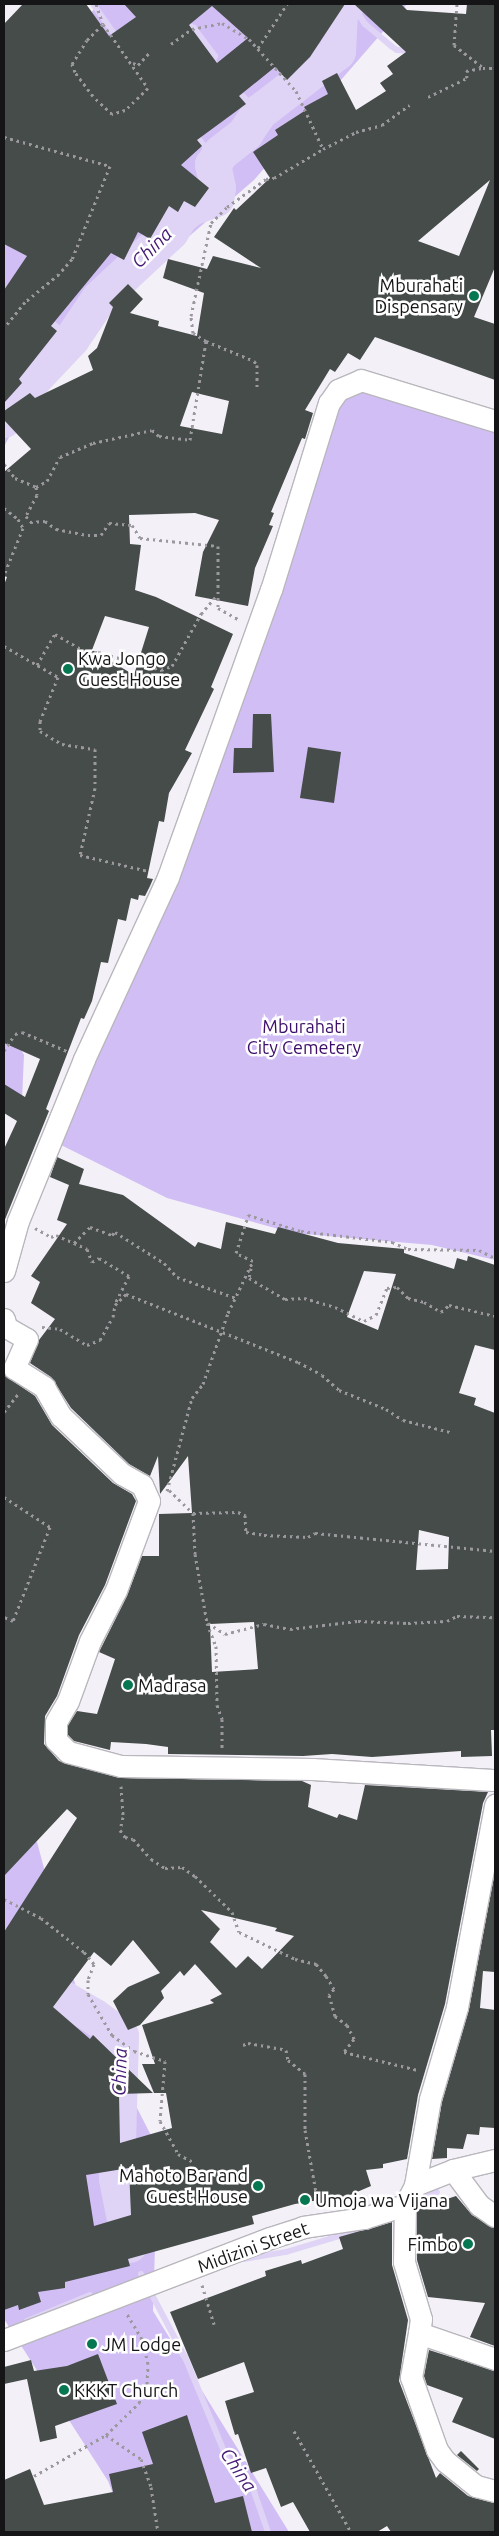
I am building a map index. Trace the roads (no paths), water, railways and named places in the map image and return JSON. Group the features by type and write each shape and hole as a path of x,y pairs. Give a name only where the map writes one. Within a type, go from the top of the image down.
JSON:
{"street":[{"path":"4,1270 18,1221 84,1059 168,877 254,640 321,420 338,390 361,380 375,382 495,420"},
{"path":"4,1319 6,1327 27,1339 14,1368 44,1387 61,1416 122,1474 142,1485 149,1501 116,1590 90,1641 68,1701 56,1722 56,1740 68,1752 122,1766 401,1772 495,1779"},
{"path":"495,1805 457,2007 436,2083 415,2185 405,2205 404,2262 421,2320 411,2377 437,2450 445,2461 476,2486 495,2491"},
{"path":"415,2185 453,2170 495,2160"},
{"path":"453,2170 479,2205 495,2216"},
{"name":"Midizini Street","path":"4,2340 114,2295 198,2267 225,2254 304,2227 364,2218 405,2205"},
{"path":"419,2333 495,2359"}],"waterway":[{"path":"93,4 118,39"},
{"name":"China","path":"4,420 35,378 72,339 99,299 171,232 180,217 191,208 216,199 218,188 213,165 221,153 245,134 260,112 338,52 340,14 347,4"},
{"path":"352,4 365,24 391,46 397,50 412,51"},
{"path":"182,21 194,28 215,56 213,61 216,66"},
{"path":"235,89 260,112"},
{"path":"193,132 205,147 221,153"},
{"path":"176,197 191,208"},
{"path":"47,319 72,339"},
{"name":"China","path":"4,1964 95,2017 121,2036 117,2179 130,2245"},
{"path":"411,2205 437,2192"},
{"path":"244,2259 286,2252 366,2228"},
{"name":"China","path":"141,2274 185,2357 227,2459 251,2483 268,2532"},
{"path":"27,2321 90,2295"}],"place":[{"name":"Mburahati Dispensary","path":"474,296"},
{"name":"Kwa Jongo Guest House","path":"68,669"},
{"name":"Madrasa","path":"128,1685"},
{"name":"Mahoto Bar and Guest House","path":"258,2186"},
{"name":"Umoja wa Vijana","path":"305,2200"},
{"name":"Fimbo","path":"468,2244"},
{"name":"JM Lodge","path":"92,2344"},
{"name":"KKKT Church","path":"64,2390"}],"park label":[{"name":"Mburahati City Cemetery","path":"304,1037"}]}
